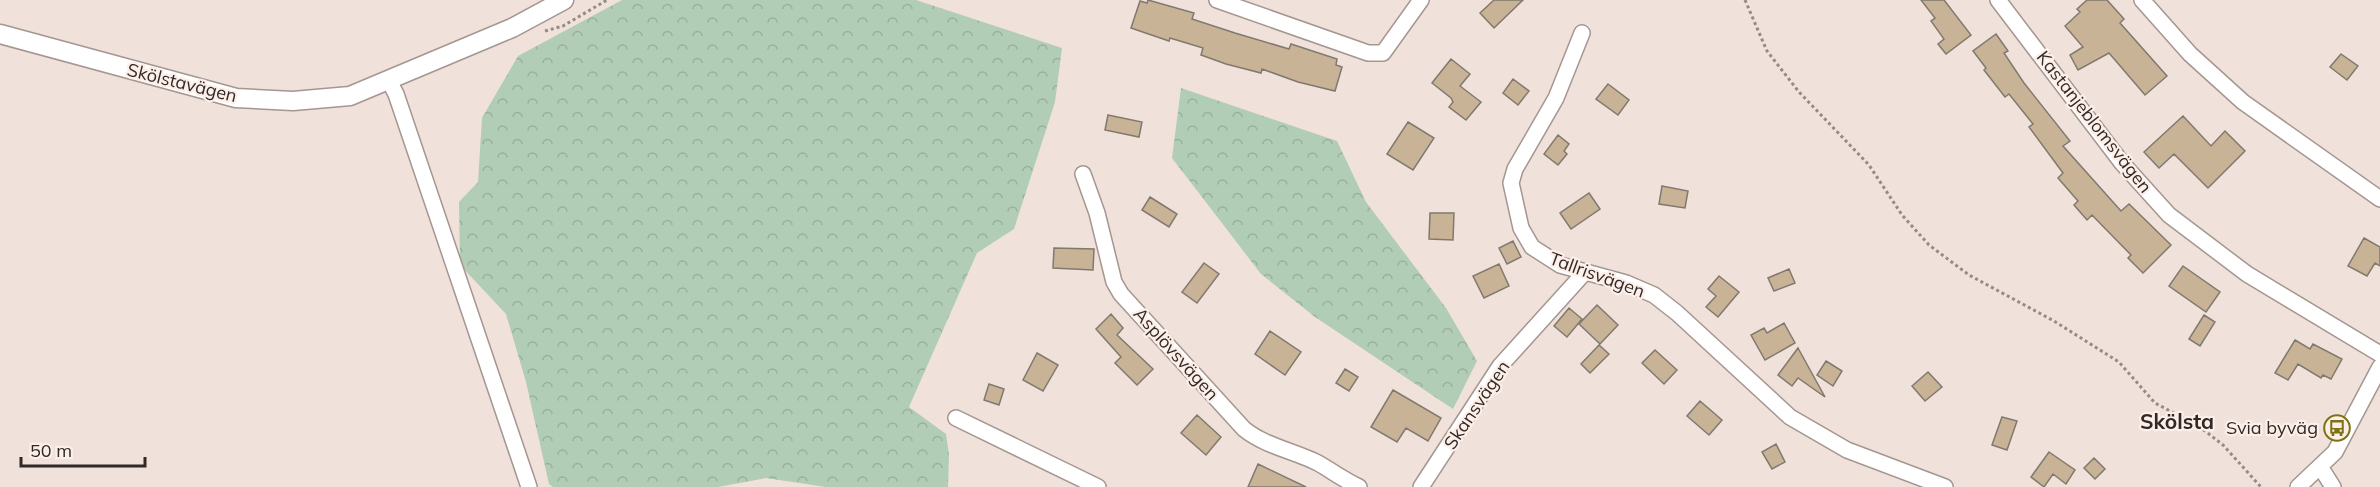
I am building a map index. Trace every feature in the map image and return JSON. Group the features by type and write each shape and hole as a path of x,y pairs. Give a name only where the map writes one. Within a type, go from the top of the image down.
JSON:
{"street":[{"name":"Skölstavägen","path":"0,34 236,98 293,101 350,96 512,28 564,0"},
{"path":"1217,0 1368,53 1383,53 1421,0"},
{"name":"Kastanjeblomsvägen","path":"1998,0 2122,163 2169,215 2247,274 2380,354"},
{"path":"2142,0 2190,54 2243,102 2380,199"},
{"name":"Tallrisvägen","path":"1582,33 1556,98 1515,169 1510,183 1521,228 1532,247 1560,265 1626,283 1654,295 1677,313 1790,417 1847,450 1945,487"},
{"path":"389,81 396,94 529,487"},
{"name":"Asplövsvägen","path":"1083,174 1097,213 1114,282 1120,294 1244,429 1255,438 1319,464 1336,482"},
{"name":"Skansvägen","path":"1421,487 1500,366 1585,272"},
{"path":"2298,487 2334,452 2380,368"},
{"path":"956,418 1098,487"},
{"path":"2320,468 2333,487"},
{"path":"1336,482 1359,487"}],"path":[{"path":"543,32 563,26 607,0"},
{"path":"1744,0 1767,51 1799,92 1869,165 1902,215 1929,245 1969,275 2054,321 2119,362 2156,403 2200,427 2223,445 2261,487"}],"green space":[{"path":"622,0 916,0 1062,48 1055,102 1014,229 977,253 909,407 946,434 949,455 948,487 826,487 766,478 718,487 553,487 549,484 526,382 506,314 460,265 459,202 478,182 482,118 518,56"},
{"path":"1181,88 1337,141 1366,202 1446,308 1477,361 1453,409 1315,317 1261,274 1172,158"}],"building":[{"path":"1148,0 1194,13 1192,19 1235,33 1289,49 1291,44 1337,59 1336,65 1342,67 1335,91 1298,82 1262,69 1261,73 1226,64 1201,55 1203,48 1170,38 1169,41 1131,28 1140,1 1147,3"},
{"path":"1494,0 1523,0 1494,28 1480,13"},
{"path":"1921,0 1944,0 1971,35 1946,54 1938,44 1944,39 1931,21 1935,18"},
{"path":"2087,0 2107,0 2124,19 2120,23 2167,76 2145,95 2109,53 2078,70 2070,55 2083,47 2065,26 2080,12 2077,9"},
{"path":"1996,34 2008,51 2004,53 2024,83 2070,141 2063,146 2121,211 2129,204 2171,245 2143,273 2128,258 2131,255 2092,215 2087,220 2074,205 2078,201 2058,178 2063,173 2029,127 2033,124 2009,94 2005,97 1984,70 1986,68 1973,51"},
{"path":"2341,54 2358,66 2347,80 2330,67"},
{"path":"1451,59 1470,74 1460,86 1481,102 1466,120 1449,107 1453,102 1451,98 1432,83"},
{"path":"1513,79 1529,91 1518,105 1503,93"},
{"path":"1608,84 1629,100 1618,115 1596,99"},
{"path":"1108,115 1142,122 1139,137 1105,130"},
{"path":"2183,116 2211,146 2225,131 2245,151 2208,188 2174,154 2159,168 2144,152"},
{"path":"1408,122 1434,138 1413,170 1387,154"},
{"path":"1558,135 1569,144 1564,151 1567,154 1558,165 1544,154"},
{"path":"1662,186 1688,191 1685,208 1659,204"},
{"path":"1589,193 1600,209 1571,229 1560,213"},
{"path":"1150,197 1177,214 1169,227 1142,210"},
{"path":"1430,213 1454,213 1453,240 1429,239"},
{"path":"2364,238 2380,247 2380,266 2375,263 2367,276 2348,266"},
{"path":"1513,241 1521,257 1507,264 1499,248"},
{"path":"1054,248 1094,249 1093,270 1053,268"},
{"path":"1204,263 1219,274 1197,303 1182,292"},
{"path":"1499,264 1509,286 1484,298 1473,276"},
{"path":"2183,266 2220,292 2206,312 2169,286"},
{"path":"1789,269 1795,283 1774,291 1768,278"},
{"path":"1719,276 1739,292 1718,317 1706,307 1716,296 1708,289"},
{"path":"1597,305 1618,325 1600,344 1579,324"},
{"path":"1569,308 1582,319 1567,337 1554,326"},
{"path":"1111,314 1123,328 1117,335 1153,369 1137,385 1115,363 1121,357 1096,329"},
{"path":"2204,315 2215,322 2200,346 2189,339"},
{"path":"1784,323 1795,343 1765,360 1751,335 1764,328 1767,333"},
{"path":"1270,331 1301,352 1285,375 1255,354"},
{"path":"2295,340 2310,349 2313,344 2342,359 2331,379 2323,375 2321,378 2298,364 2288,380 2275,373"},
{"path":"1599,345 1609,354 1590,373 1581,364"},
{"path":"1798,348 1825,397 1798,378 1792,386 1778,375"},
{"path":"1655,350 1677,370 1664,384 1642,363"},
{"path":"1037,353 1058,365 1043,391 1023,380"},
{"path":"1826,361 1842,371 1833,386 1817,375"},
{"path":"1345,369 1358,377 1349,391 1336,383"},
{"path":"1928,372 1942,387 1925,401 1912,386"},
{"path":"989,384 1004,389 999,405 984,400"},
{"path":"1393,390 1441,418 1428,441 1406,428 1397,442 1371,427"},
{"path":"1700,401 1722,420 1709,435 1687,416"},
{"path":"1197,415 1221,437 1206,455 1181,433"},
{"path":"2002,417 2017,421 2007,450 1992,445"},
{"path":"1776,444 1785,462 1772,469 1762,452"},
{"path":"2049,452 2075,470 2066,484 2053,474 2044,487 2031,477"},
{"path":"2094,458 2105,469 2095,479 2084,468"},
{"path":"1258,464 1306,487 1248,487"}],"place":[{"name":"Svia byväg","path":"2337,428"}],"district":[{"name":"Skölsta","path":"2177,422"}]}
